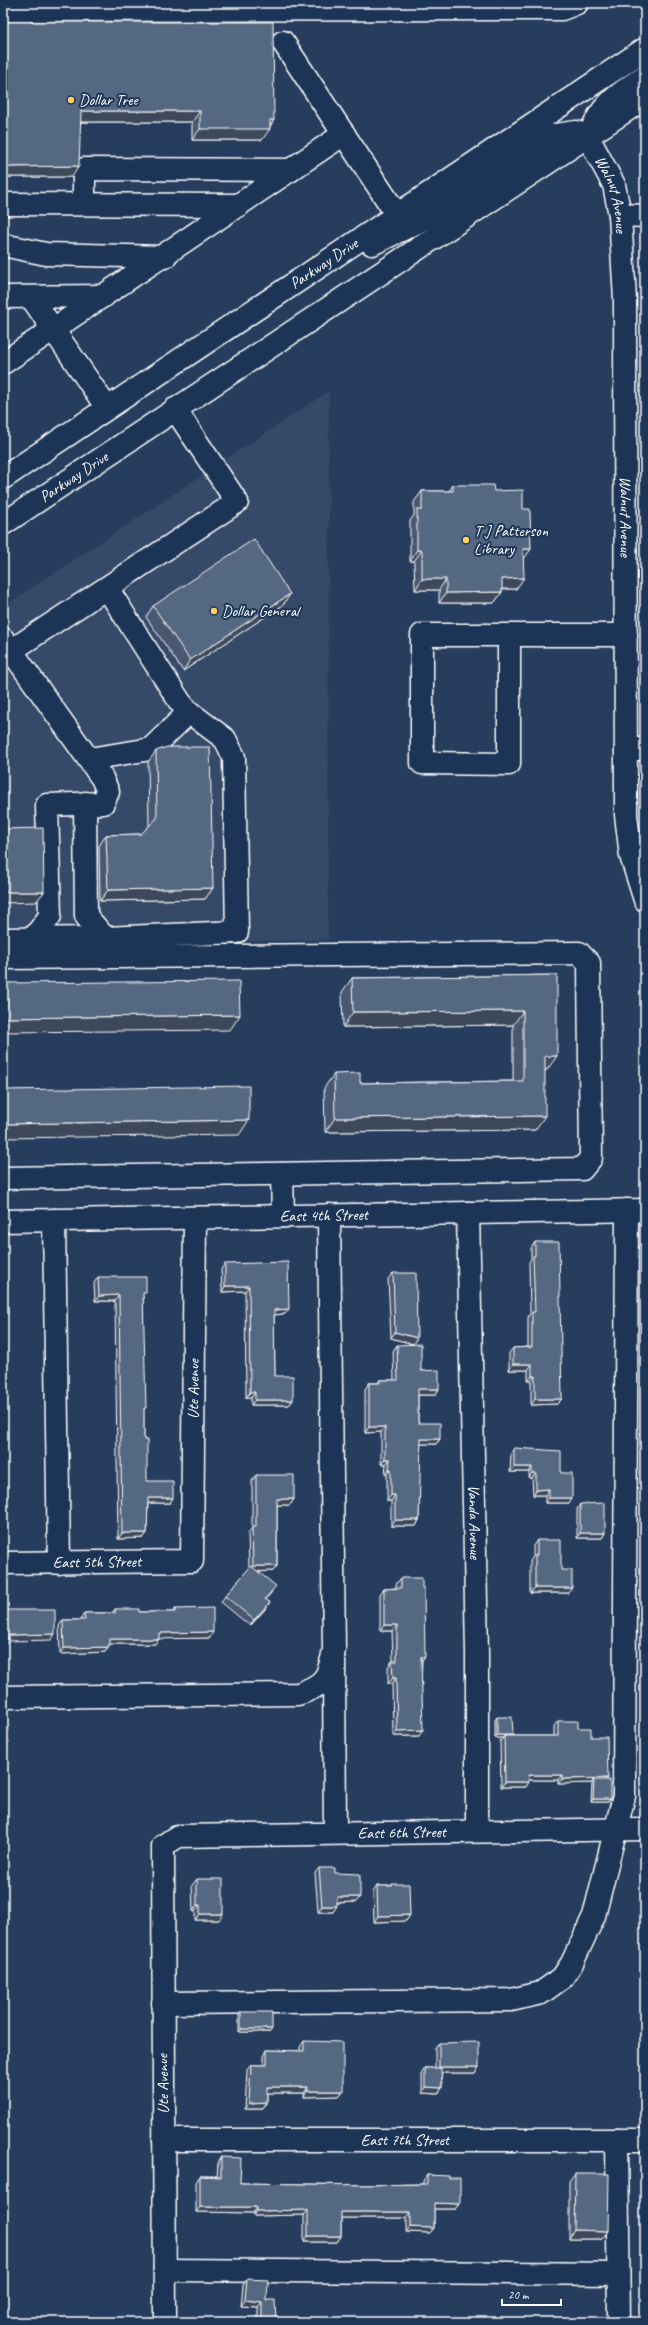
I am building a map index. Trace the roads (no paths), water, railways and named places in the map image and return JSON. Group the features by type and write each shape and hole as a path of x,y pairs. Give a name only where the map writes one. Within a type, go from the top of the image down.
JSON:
{"main road":[{"path":"3,10 552,9 567,7 577,3"},
{"path":"283,42 397,215"},
{"name":"Parkway Drive","path":"3,478 645,50"},
{"path":"344,251 372,244 434,214 549,136 576,132 588,137 596,118 605,106 645,76"},
{"name":"Parkway Drive","path":"3,524 645,98"},
{"path":"3,363 165,257 344,134"},
{"name":"Walnut Avenue","path":"588,137 614,185 620,215 625,300 626,635 636,749 628,837 635,872 645,900"},
{"path":"84,204 84,169 291,170"},
{"path":"3,204 239,205"},
{"path":"620,215 645,216"},
{"path":"3,245 46,254 165,257"},
{"path":"3,297 104,296"},
{"path":"31,297 55,329 107,408"},
{"path":"33,938 50,916 47,805 103,803 108,792 102,778 89,759 6,649 107,588 237,502 175,409"},
{"path":"3,939 105,938 237,932 234,757 225,739 189,712 180,702 107,588"},
{"path":"509,636 509,764 422,763 422,635 626,635"},
{"path":"89,759 151,749 189,712"},
{"path":"85,804 86,916 105,938"},
{"path":"3,958 579,953 589,963 591,1158 582,1169 3,1178"},
{"path":"282,1174 283,1216"},
{"path":"163,2003 511,2000 542,1993 562,1978 572,1963 594,1916 617,1830 624,1796 636,1210"},
{"name":"East 4th Street","path":"3,1221 636,1210"},
{"name":"Vanda Avenue","path":"468,1213 477,1652 477,1831"},
{"path":"329,1215 335,1833"},
{"name":"Ute Avenue","path":"192,1561 195,1218"},
{"path":"54,1220 59,1563"},
{"name":"East 5th Street","path":"3,1563 192,1561"},
{"path":"3,1697 298,1694 315,1688 329,1674 334,1650"},
{"name":"East 6th Street","path":"163,1846 178,1836 645,1829"},
{"name":"Ute Avenue","path":"163,1846 165,2322"},
{"name":"East 7th Street","path":"164,2140 645,2140"},
{"path":"617,2140 619,2322"},
{"path":"165,2270 618,2274"}],"place":[{"name":"Dollar Tree","path":"71,100"},
{"name":"T J Patterson Library","path":"466,540"},
{"name":"Dollar General","path":"214,611"}]}
